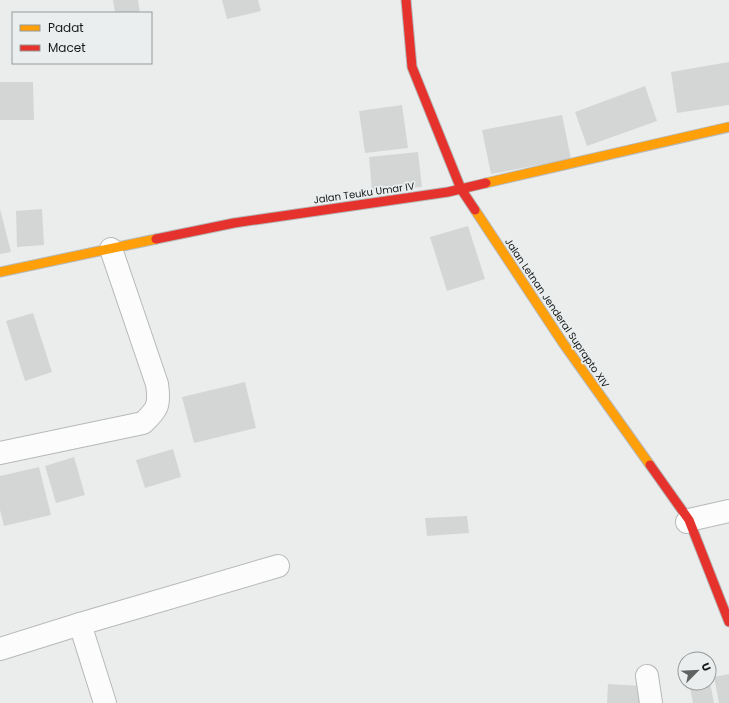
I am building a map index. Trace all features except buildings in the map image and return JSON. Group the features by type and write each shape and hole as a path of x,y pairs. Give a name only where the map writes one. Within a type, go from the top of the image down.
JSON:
{"street":[{"name":"Jalan Letnan Jenderal Suprapto XIV","path":"406,0 412,67 461,189 563,343 688,521 729,622"},
{"name":"Jalan Teuku Umar IV","path":"0,272 234,223 448,192 729,127"},
{"path":"0,453 143,423 153,414 159,400 157,384 111,249"},
{"path":"688,521 729,511"},
{"path":"0,650 80,624 278,566"},
{"path":"80,624 105,703"},
{"path":"647,676 651,703"}],"traffic: slow":[{"path":"486,183 729,127"},
{"path":"475,210 563,343 650,465"},
{"path":"0,272 156,239"}],"traffic: jam":[{"path":"406,0 412,67 461,189 475,210"},
{"path":"156,239 234,223 448,192 486,183"},
{"path":"650,465 689,520 729,622"}]}
